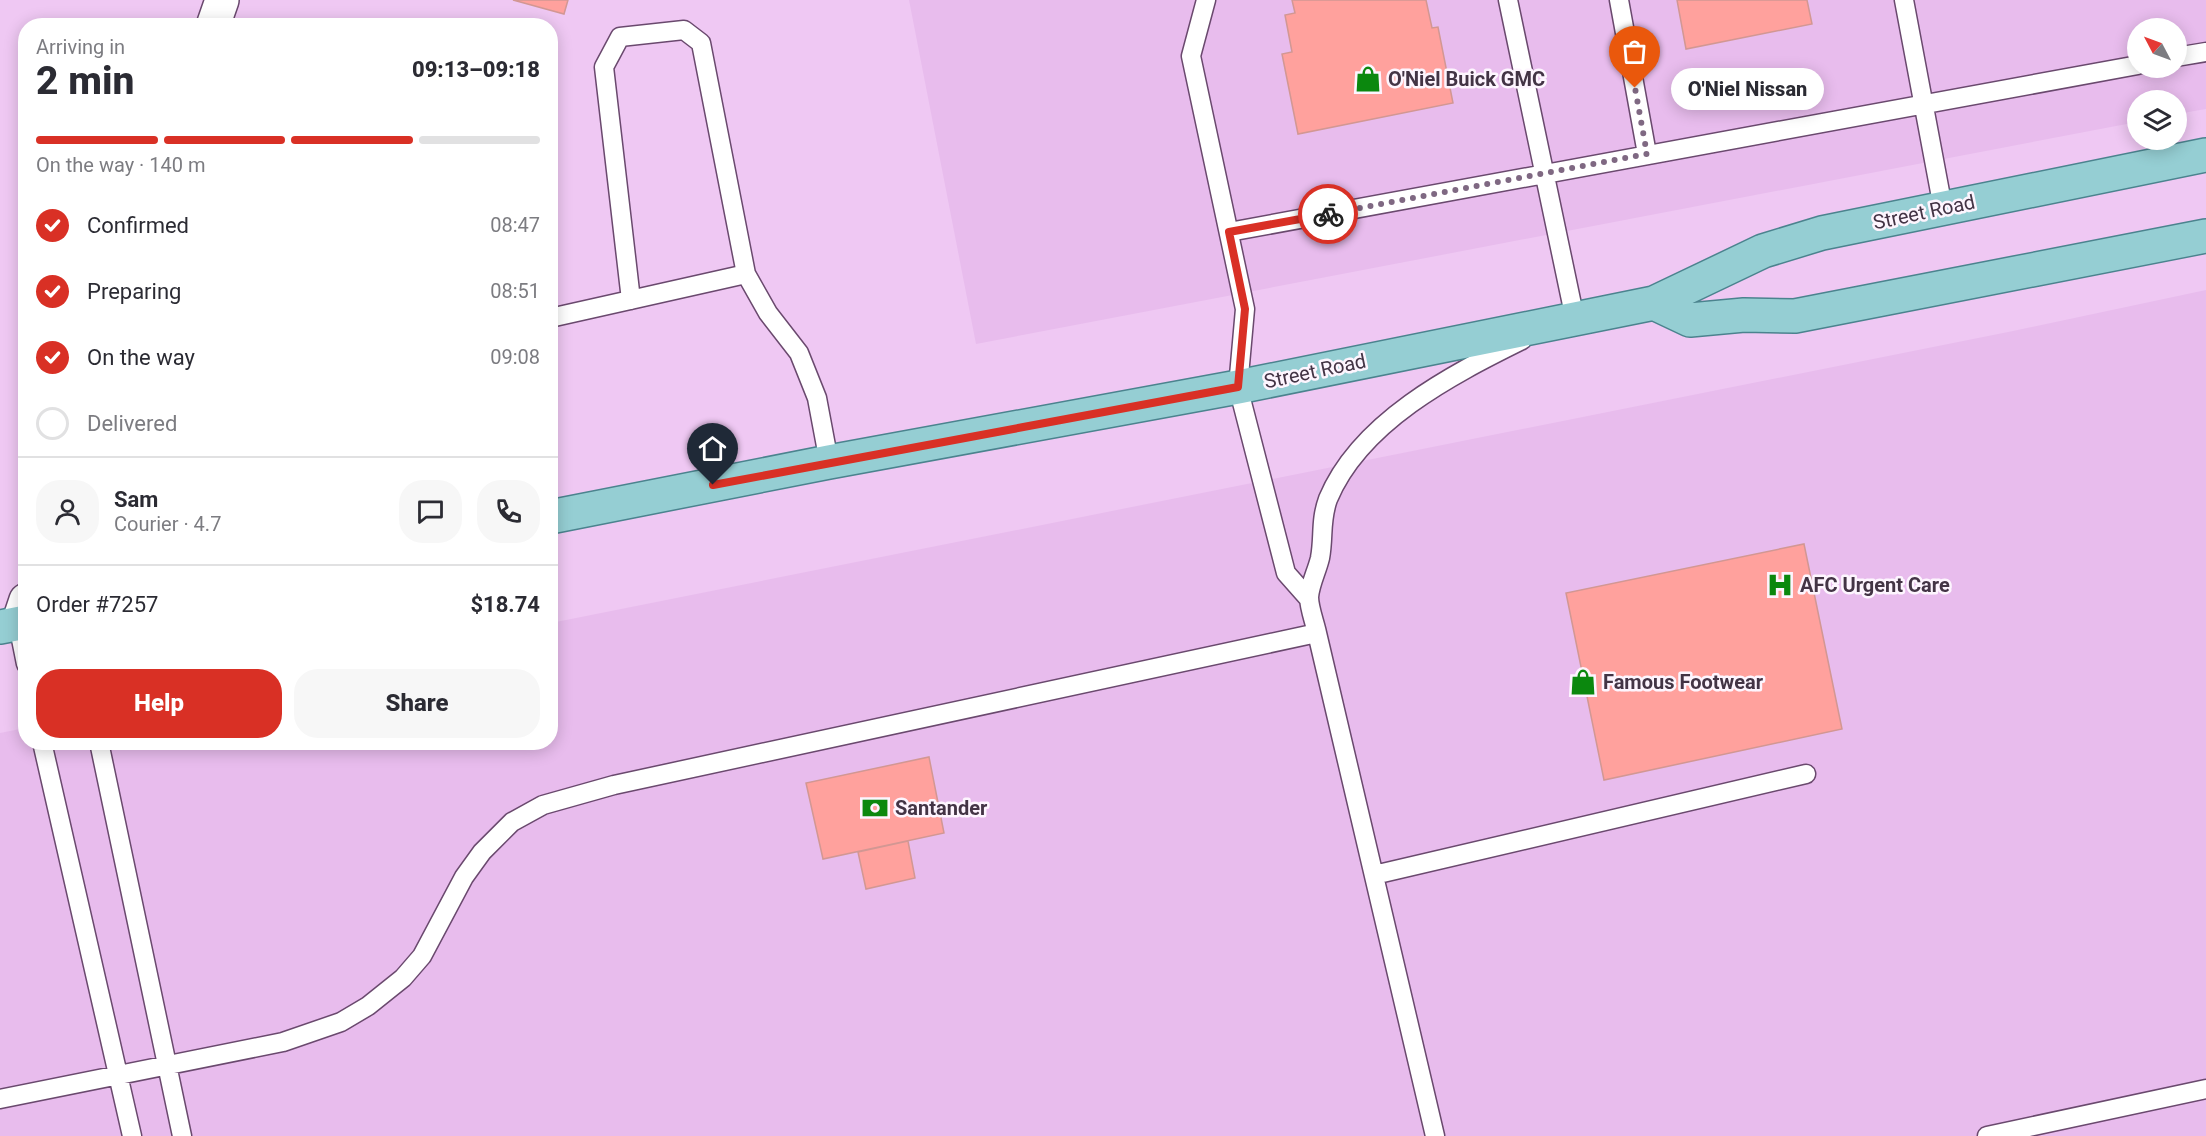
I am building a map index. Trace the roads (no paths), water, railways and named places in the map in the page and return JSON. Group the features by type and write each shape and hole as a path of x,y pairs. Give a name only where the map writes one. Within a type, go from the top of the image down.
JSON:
{"main road":[{"name":"Street Road","path":"558,515 829,462 1238,387 1654,303 1763,251 1822,233 2206,155"},
{"path":"1654,303 1690,320 1744,315 1795,316 2206,236"}],"street":[{"path":"216,18 222,0"}],"lane":[{"path":"1206,0 1191,56 1245,309 1238,387 1287,573 1309,599 1435,1136"},
{"path":"1309,599 1320,556 1320,527 1328,500 1342,473 1369,438 1430,389 1567,320 1544,172 1508,0"},
{"path":"1619,0 1647,154"},
{"path":"1904,0 1943,208"},
{"path":"631,300 604,68 620,37 684,30 701,43 746,274 768,313 799,353 817,398 829,462"},
{"path":"2187,55 2206,52"},
{"path":"1229,232 2127,66"},
{"path":"558,316 746,274"},
{"path":"0,1099 118,1073 283,1042 341,1023 368,1006 403,978 422,956 464,878 482,852 512,822 543,805 614,785 1317,633"},
{"path":"44,750 132,1136"},
{"path":"101,750 182,1136"},
{"path":"1374,875 1806,774"},
{"path":"1987,1136 2206,1089"}],"place":[{"name":"O'Niel Buick GMC","path":"1368,79"},
{"name":"O'Niel Nissan","path":"1635,88"},
{"name":"AFC Urgent Care","path":"1780,585"},
{"name":"Famous Footwear","path":"1583,682"},
{"name":"Santander","path":"875,808"}]}
